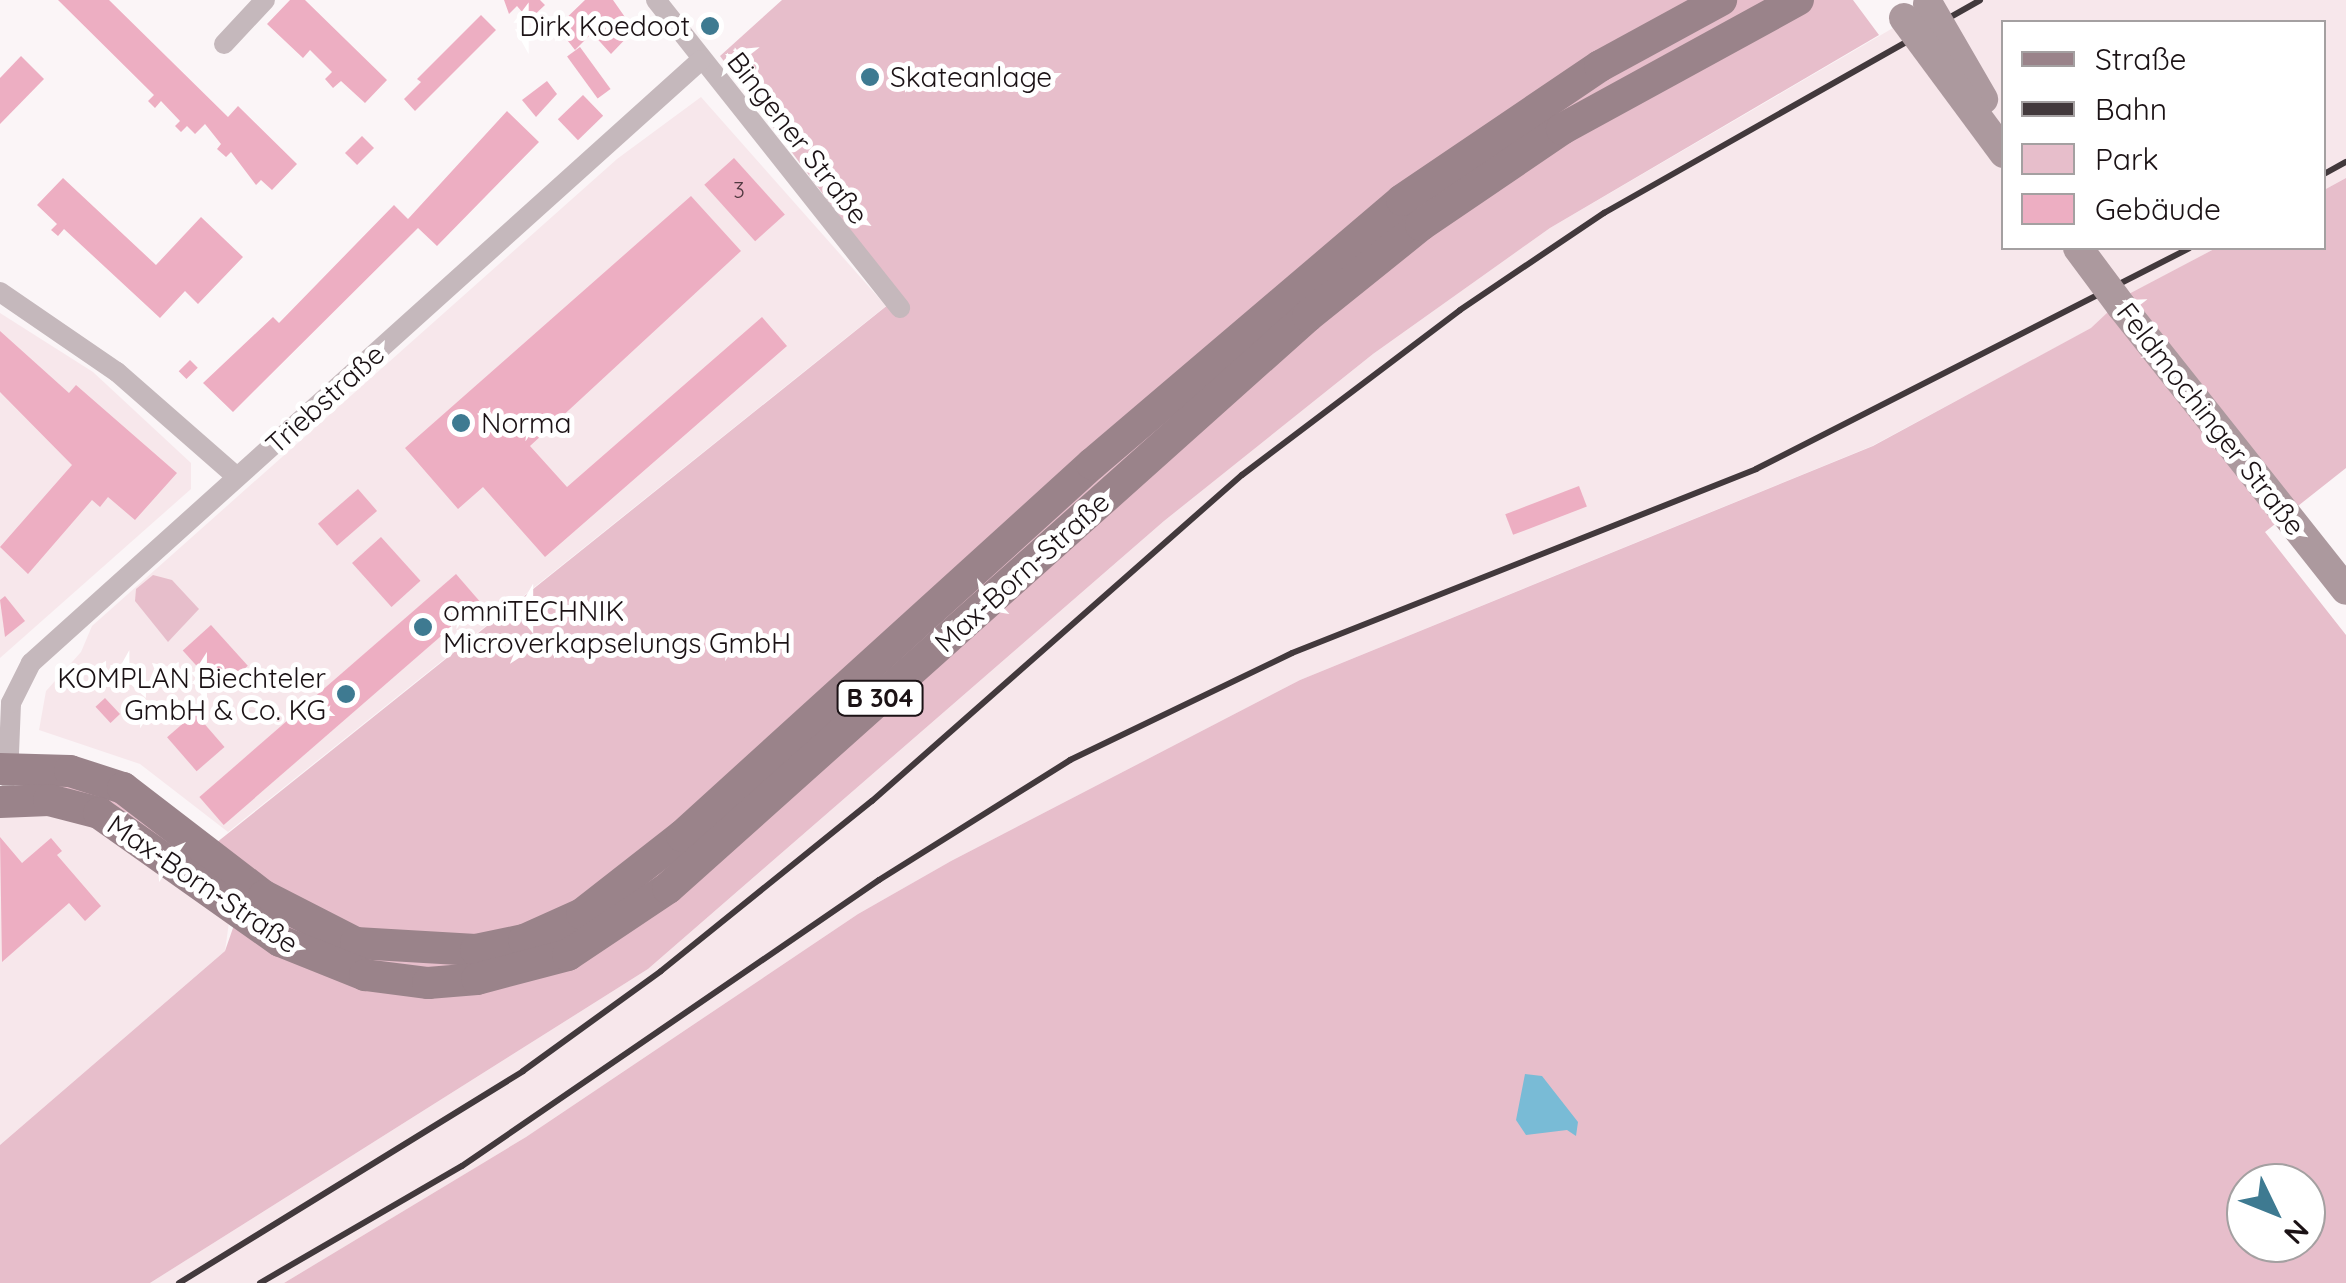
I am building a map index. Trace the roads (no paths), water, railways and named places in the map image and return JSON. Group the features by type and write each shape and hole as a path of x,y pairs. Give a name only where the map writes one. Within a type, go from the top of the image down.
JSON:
{"main road":[{"name":"Max-Born-Straße","path":"4,785 70,771 123,788 278,905 356,942 460,950 524,940 582,914 627,883 1092,464 1402,200 1600,66 1720,0"},
{"name":"Max-Born-Straße","path":"4,785 99,813 280,940 364,976 428,983 477,979 568,954 668,888 1308,316 1421,225 1562,129 1798,0"},
{"path":"1913,6 2001,126"},
{"path":"1913,6 2001,148"},
{"name":"Feldmochinger Straße","path":"2079,250 2346,590"}],"street":[{"path":"224,44 264,0"},
{"name":"Bingener Straße","path":"656,0 900,308"},
{"name":"Triebstraße","path":"4,785 11,703 31,662 700,60"},
{"path":"0,292 118,372 237,477"}],"water":[{"path":"1525,1074 1542,1076 1578,1122 1576,1136 1567,1130 1526,1135 1516,1120"}],"railway":[{"path":"179,1283 523,1071 661,971 872,801 1242,475 1460,310 1604,213 1980,0"},
{"path":"2326,173 2346,162"},
{"path":"260,1283 462,1166 879,880 1070,760 1292,653 1756,469 2185,250"}],"place":[{"name":"Dirk Koedoot","path":"710,26"},
{"name":"Skateanlage","path":"870,77"},
{"name":"Norma","path":"461,423"},
{"name":"omniTECHNIK Microverkapselungs GmbH","path":"423,627"},
{"name":"KOMPLAN Biechteler GmbH & Co. KG","path":"346,694"}]}
